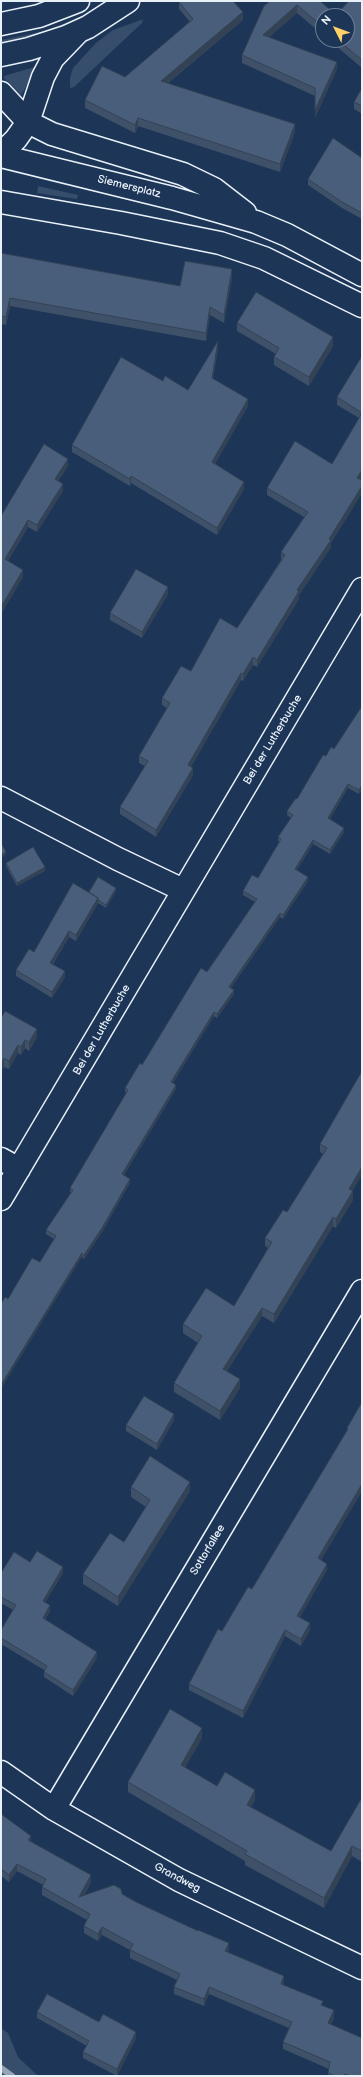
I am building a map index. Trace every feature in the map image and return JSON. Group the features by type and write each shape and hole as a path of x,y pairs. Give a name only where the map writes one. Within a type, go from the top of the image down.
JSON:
{"street":[{"path":"1,24 39,16 78,1"},
{"path":"1,155 16,139 28,122 47,68 61,47 79,31 128,1"},
{"path":"1,55 36,47 79,31"},
{"path":"1,93 28,122 52,134 78,143 183,174 214,189 256,222 287,235 362,275"},
{"name":"Siemersplatz","path":"1,155 172,198 256,222"},
{"path":"1,202 128,224 220,243 264,258 362,306"},
{"name":"Bei der Lutherbuche","path":"1,1199 10,1164 183,890 362,589"},
{"path":"1,798 118,859 183,890"},
{"name":"Sottorfallee","path":"54,1810 362,1291"},
{"name":"Grandweg","path":"1,1772 54,1810 179,1880 362,1968"}],"shaded area":[{"path":"143,20 142,23 74,87 70,88 70,78 73,68 96,43 113,30"},
{"path":"71,21 71,23 60,29 1,45 1,40 45,31"},
{"path":"38,66 21,95 4,78 4,76"},
{"path":"38,186 78,195 77,199 37,193"},
{"path":"1,2028 8,2033 18,2057 38,2076 1,2076"}],"building":[{"path":"233,1 243,12 161,81 295,124 280,164 138,118 135,125 85,100 102,66 125,77 193,19 179,2"},
{"path":"270,1 320,1 328,8 315,8 315,20 297,5 263,35 337,62 315,110 315,88 242,55 264,6"},
{"path":"349,1 362,1 362,60 348,48 355,48 355,8 342,8"},
{"path":"362,88 362,106 354,102"},
{"path":"333,138 362,158 362,213 342,202 308,179"},
{"path":"1,253 180,286 185,261 232,269 224,315 210,307 206,333 10,298 6,317 1,316"},
{"path":"256,292 333,337 309,377 274,357 279,348 237,323"},
{"path":"218,341 212,378 248,399 212,462 244,482 217,528 131,476 130,479 72,445 121,357 163,381 165,376 188,390"},
{"path":"362,356 362,413 337,397"},
{"path":"362,413 362,470 357,478 362,480 362,486 329,539 331,540 297,590 299,591 257,660 253,657 243,674 241,673 188,765 193,768 156,830 120,807 148,761 139,756 170,703 162,698 181,666 191,671 220,618 237,628 285,555 281,552 308,512 267,488 295,441 332,464"},
{"path":"44,444 68,459 55,479 63,484 37,525 28,520 5,559 23,570 1,607 1,516"},
{"path":"136,569 168,587 142,632 110,613"},
{"path":"362,706 362,785 359,790 348,784 328,818 344,828 330,850 313,840 295,869 308,877 283,915 280,913 229,987 234,990 217,1014 214,1012 171,1082 176,1085 122,1174 130,1179 102,1228 84,1255 82,1253 1,1385 1,1304 5,1297 8,1299 32,1258 40,1262 56,1236 46,1230 73,1190 70,1188 128,1090 125,1088 140,1063 142,1065 201,968 207,972 257,899 243,891 252,875 258,878 281,839 278,837 293,815 287,811 296,798 297,799 323,755 326,756 331,747 334,749"},
{"path":"1,843 6,852 1,855"},
{"path":"33,847 45,867 17,883 6,863"},
{"path":"98,877 116,888 106,905 89,892"},
{"path":"73,883 98,898 76,935 69,931 50,963 65,971 52,992 16,970 29,949 34,952"},
{"path":"5,1011 37,1029 29,1042 25,1040 21,1047 18,1045 9,1061 4,1058 1,1064 1,1018"},
{"path":"362,1071 362,1167 349,1189 353,1191 336,1219 333,1217 274,1314 262,1308 223,1369 240,1379 220,1411 174,1383 202,1336 183,1324 206,1288 234,1306 272,1242 265,1238 283,1210 287,1212 327,1148 320,1144"},
{"path":"144,1396 174,1414 157,1444 126,1425"},
{"path":"362,1402 362,1484 318,1558 327,1564 297,1616 310,1623 301,1639 285,1630 243,1711 189,1684 218,1629 222,1631 248,1587 252,1589 348,1429 347,1428"},
{"path":"150,1456 190,1482 118,1597 83,1574 110,1533 124,1542 150,1500 131,1487"},
{"path":"37,1551 63,1567 43,1601 50,1605 43,1618 97,1652 73,1690 44,1672 47,1666 1,1638 1,1630 16,1605 1,1597 1,1573 14,1552 30,1562"},
{"path":"170,1709 202,1728 181,1765 217,1786 225,1772 255,1790 247,1805 331,1851 362,1799 362,1851 352,1846 324,1898 245,1854 247,1851 128,1782"},
{"path":"1,1814 31,1836 28,1840 91,1875 79,1897 114,1885 121,1889 122,1894 136,1902 198,1931 229,1943 225,1951 284,1976 281,1984 323,2001 321,2005 334,2010 328,2023 362,2038 362,2076 350,2076 345,2074 344,2076 335,2076 328,2073 330,2062 283,2042 292,2022 209,1987 204,1999 174,1987 180,1974 130,1950 133,1944 102,1927 98,1934 84,1926 90,1914 42,1887 46,1879 17,1864 9,1875 1,1869"},
{"path":"47,1994 99,2022 103,2014 136,2032 117,2069 83,2052 89,2041 37,2012"}],"waterway":[{"path":"1,2068 12,2076"}]}
